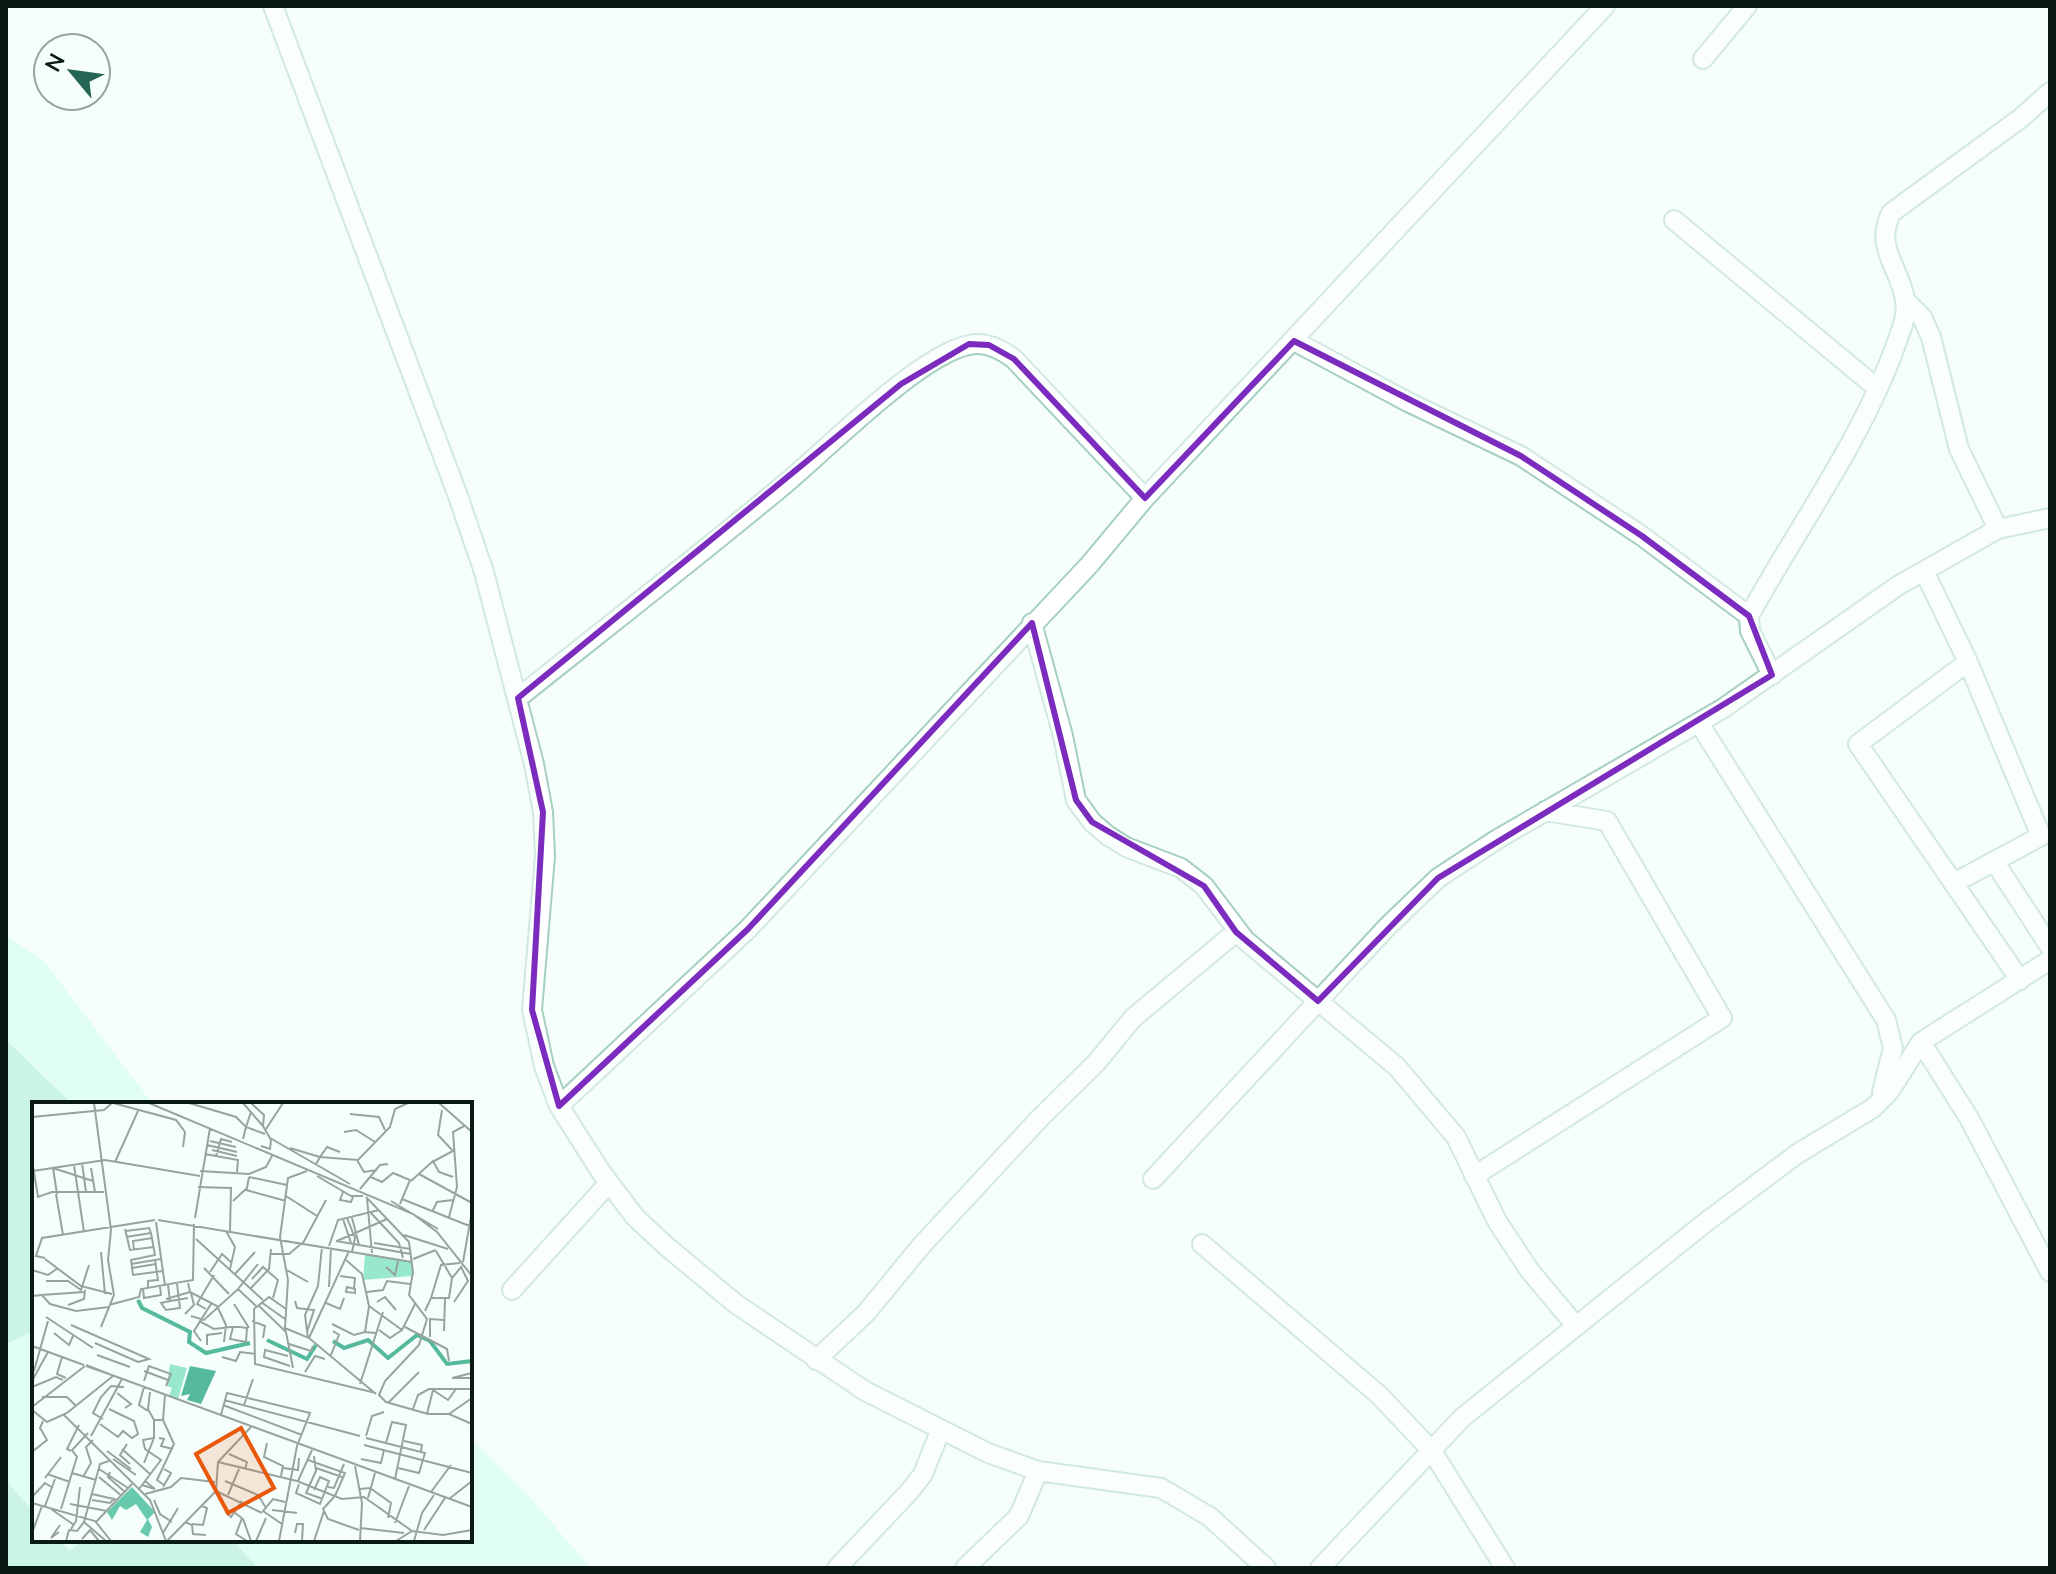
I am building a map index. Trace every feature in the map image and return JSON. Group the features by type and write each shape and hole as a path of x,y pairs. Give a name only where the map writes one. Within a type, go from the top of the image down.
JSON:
{"street":[{"path":"273,6 458,496 484,572 518,698 543,812 545,856 532,1010 544,1066 559,1106 635,1217 736,1304 816,1360 865,1391 988,1453 1038,1471 1161,1488 1210,1517 1266,1568"},
{"path":"559,1106 748,929 879,792 1032,623 1090,564 1145,498 1605,6"},
{"path":"1703,59 1747,6"},
{"path":"1998,529 1959,449 1931,337 1922,317 1905,300 1884,240 1884,227 1891,213 2021,118 2050,92"},
{"path":"1674,220 1877,388"},
{"path":"1772,675 1750,631 1749,616 1841,464 1899,336 1905,300"},
{"path":"1294,341 1408,402 1521,456 1642,536 1749,616"},
{"path":"518,698 785,484 901,384 939,357 969,344 989,345 1014,359 1145,498"},
{"path":"1153,1179 1387,927 1438,878 1545,811 1699,723 1924,571 1998,529 2050,518"},
{"path":"1924,571 1968,662 2041,836 1954,883"},
{"path":"1032,623 1063,736 1076,800 1092,822 1126,847 1181,868 1204,886 1236,932 1397,1067 1456,1137 1497,1221 1530,1271 1576,1326"},
{"path":"1968,662 1858,744 2020,980"},
{"path":"1699,723 1886,1020 1893,1048 1879,1101"},
{"path":"1474,1176 1722,1018 1607,821 1545,811"},
{"path":"1994,861 2050,947"},
{"path":"816,1360 866,1313 922,1245 1040,1118 1096,1063 1133,1018 1236,932"},
{"path":"1320,1568 1463,1417 1660,1258 1797,1154 1851,1123 1879,1101 1889,1092 1921,1042 2050,960"},
{"path":"1921,1042 1969,1118 2050,1272"},
{"path":"512,1290 609,1183"},
{"path":"1202,1244 1351,1370 1432,1451 1505,1568"},
{"path":"837,1568 923,1474 941,1429"},
{"path":"965,1568 1019,1516 1038,1471"}],"highlighted area":[{"path":"1294,341 1521,456 1642,536 1749,616 1772,675 1438,878 1318,1001 1236,932 1204,886 1092,822 1076,800 1032,623 748,929 559,1106 532,1010 543,812 518,698 901,384 969,344 989,345 1014,359 1145,498"}],"shaded area":[{"path":"6,936 43,960 151,1102 32,1102 32,1542 472,1542 472,1439 532,1500 591,1568 6,1568"},
{"path":"6,1040 70,1102 32,1102 32,1332 6,1344"},
{"path":"6,1481 32,1510 32,1542 61,1542 70,1551 80,1542 234,1542 258,1568 6,1568"}]}
